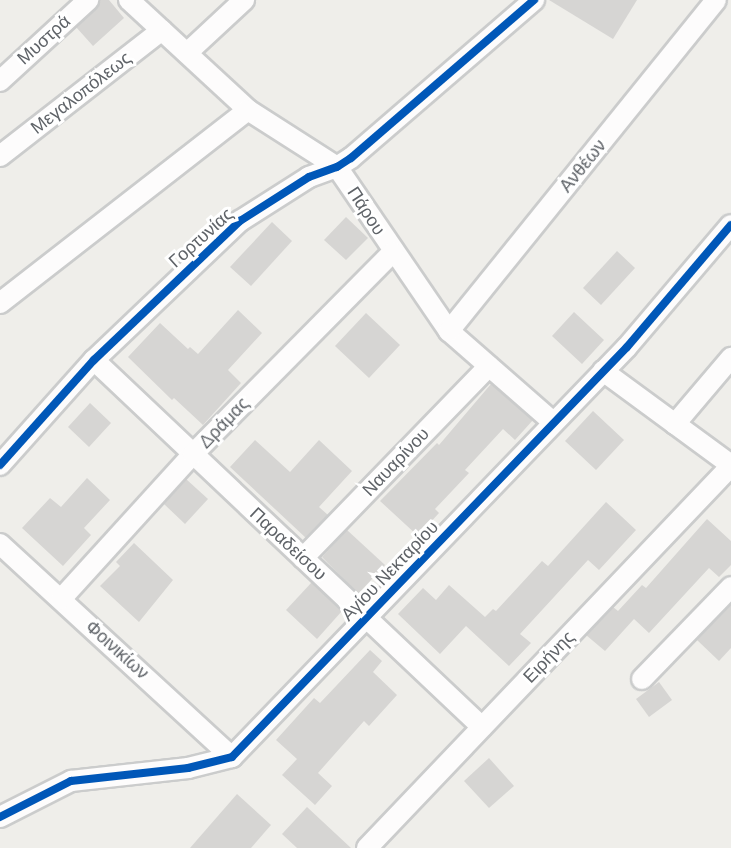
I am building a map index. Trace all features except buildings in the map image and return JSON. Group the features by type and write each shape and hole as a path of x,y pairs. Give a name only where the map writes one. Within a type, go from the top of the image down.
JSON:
{"street":[{"name":"Μυστρά","path":"0,81 88,0"},
{"name":"Πάρου","path":"129,0 248,110 337,167 449,331 553,422"},
{"path":"187,53 244,0"},
{"name":"Ανθέων","path":"449,331 716,0"},
{"name":"Γορτυνίας","path":"0,465 94,360 240,221 309,177 337,167 521,4"},
{"name":"Μεγαλοπόλεως","path":"0,156 162,30"},
{"path":"0,303 248,110"},
{"name":"Αγίου Νεκταρίου","path":"232,757 603,372 731,225"},
{"name":"Δράμας","path":"61,599 194,454 393,252"},
{"path":"675,424 731,358"},
{"name":"Παραδείσου","path":"94,360 482,727"},
{"name":"Ναυαρίνου","path":"303,558 489,366"},
{"path":"603,372 731,466"},
{"name":"Ειρήνης","path":"367,848 731,466"},
{"name":"Φοινικίων","path":"0,544 232,757"},
{"path":"642,679 731,587"},
{"path":"0,817 71,781 188,768 232,757"}],"cycle path":[{"path":"0,465 94,360 240,221 309,177 337,167 351,158 534,0"},
{"path":"0,817 71,781 188,768 232,757 627,347 731,225"}]}
